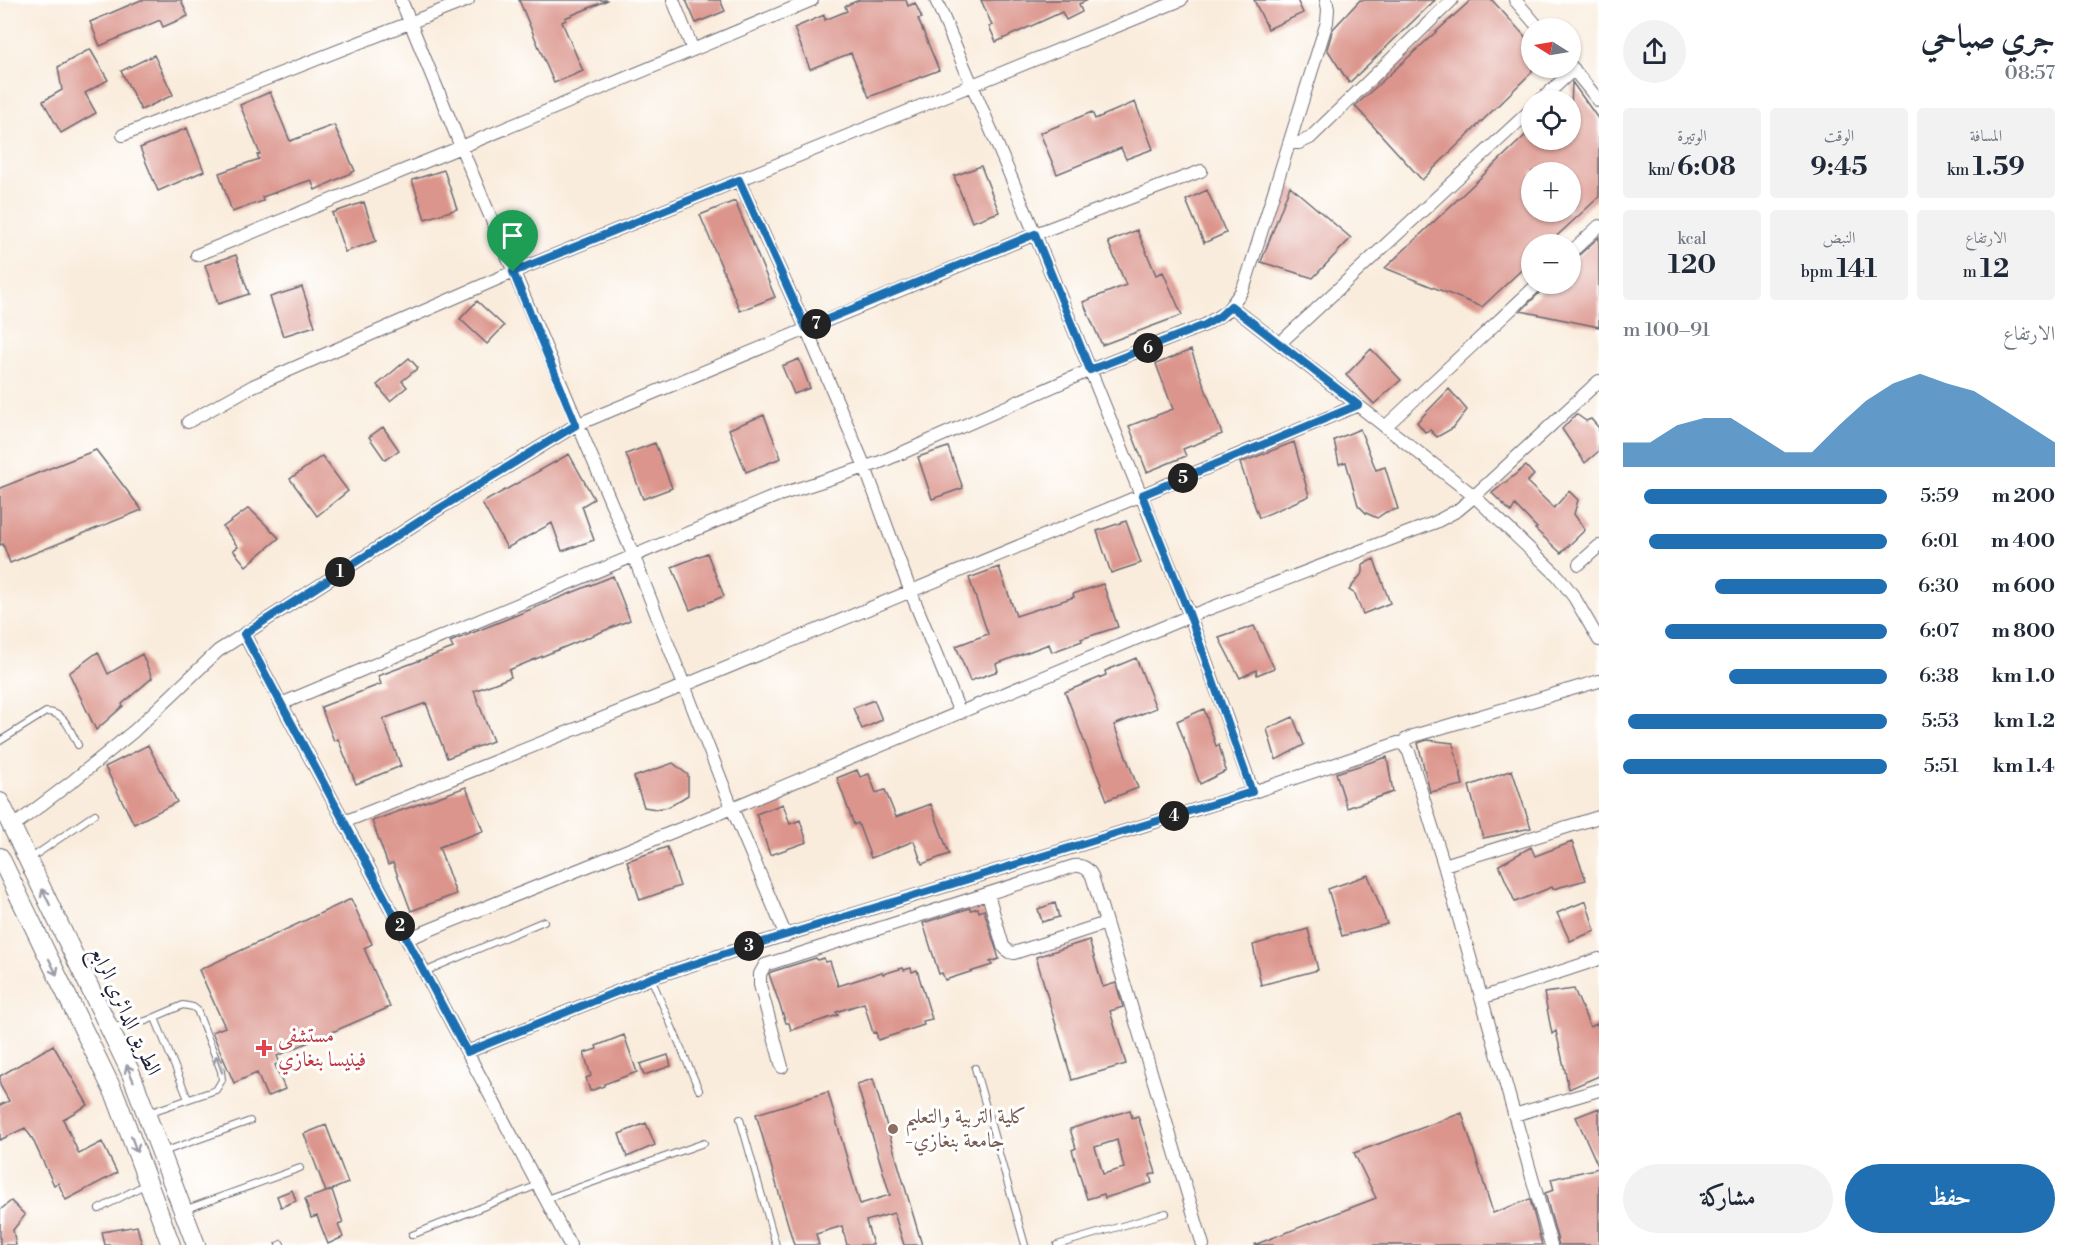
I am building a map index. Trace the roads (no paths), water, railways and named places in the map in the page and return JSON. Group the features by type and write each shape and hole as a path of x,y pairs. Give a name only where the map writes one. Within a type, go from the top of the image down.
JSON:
{"main road":[{"name":"الطريق الدائري الرابع","path":"0,802 109,1027 147,1113 196,1245"},
{"path":"0,857 116,1097 171,1245"}],"street":[{"path":"401,0 576,425 634,557 683,686 786,936"},
{"path":"123,135 468,0"},
{"path":"673,0 693,50"},
{"path":"197,255 812,0"},
{"path":"936,0 1142,495 1190,616 1252,792"},
{"path":"188,422 253,386 513,272 1180,0"},
{"path":"281,704 776,496 904,452 1090,370 1205,325 1220,316 1231,306 1246,281 1327,22 1326,0"},
{"path":"1289,143 1299,143 1310,138 1452,0"},
{"path":"1515,0 1530,18"},
{"path":"1550,90 1562,78"},
{"path":"1581,78 1599,101"},
{"path":"1279,344 1521,119"},
{"path":"12,827 134,730 218,651 429,515 576,425 1035,234 1201,171"},
{"path":"739,180 806,328 865,467 910,590 960,713"},
{"path":"1581,243 1599,226"},
{"path":"1385,427 1527,294"},
{"path":"1231,306 1474,496 1558,576 1574,597 1599,640"},
{"path":"407,939 732,808 1190,616 1436,522 1458,510 1599,381"},
{"path":"345,822 683,686 1358,405"},
{"path":"1579,564 1599,546"},
{"path":"244,634 570,1245"},
{"path":"1403,744 1413,736 1599,681"},
{"path":"467,1052 651,978 1252,792 1394,743 1403,744 1409,752 1444,865 1551,1245"},
{"path":"1444,865 1599,817"},
{"path":"783,1067 760,985 760,974 765,965 1074,866 1082,866 1090,871 1092,876 1203,1245"},
{"path":"988,894 1003,946 1009,952 1106,923"},
{"path":"1481,998 1599,959"},
{"path":"1514,1115 1599,1089"}],"lane":[{"path":"0,741 46,712 53,712 65,722 78,745"},
{"path":"28,860 95,814"},
{"path":"424,972 544,921"},
{"path":"651,978 699,1090"},
{"path":"109,1027 137,1024 183,1005 196,1010 222,1075 219,1087 147,1113"},
{"path":"155,1018 188,1099"},
{"path":"975,1068 1025,1245"},
{"path":"740,1119 776,1245"},
{"path":"162,1153 250,1121"},
{"path":"546,1199 704,1143"},
{"path":"183,1210 300,1168"},
{"path":"99,1209 149,1182"},
{"path":"412,1235 538,1185"},
{"path":"1057,1245 1166,1213"}],"place":[{"name":"مستشفى فينيسا بنغازي","path":"264,1048"},
{"name":"كلية التربية والتعليم -جامعة بنغازي","path":"893,1129"}]}
